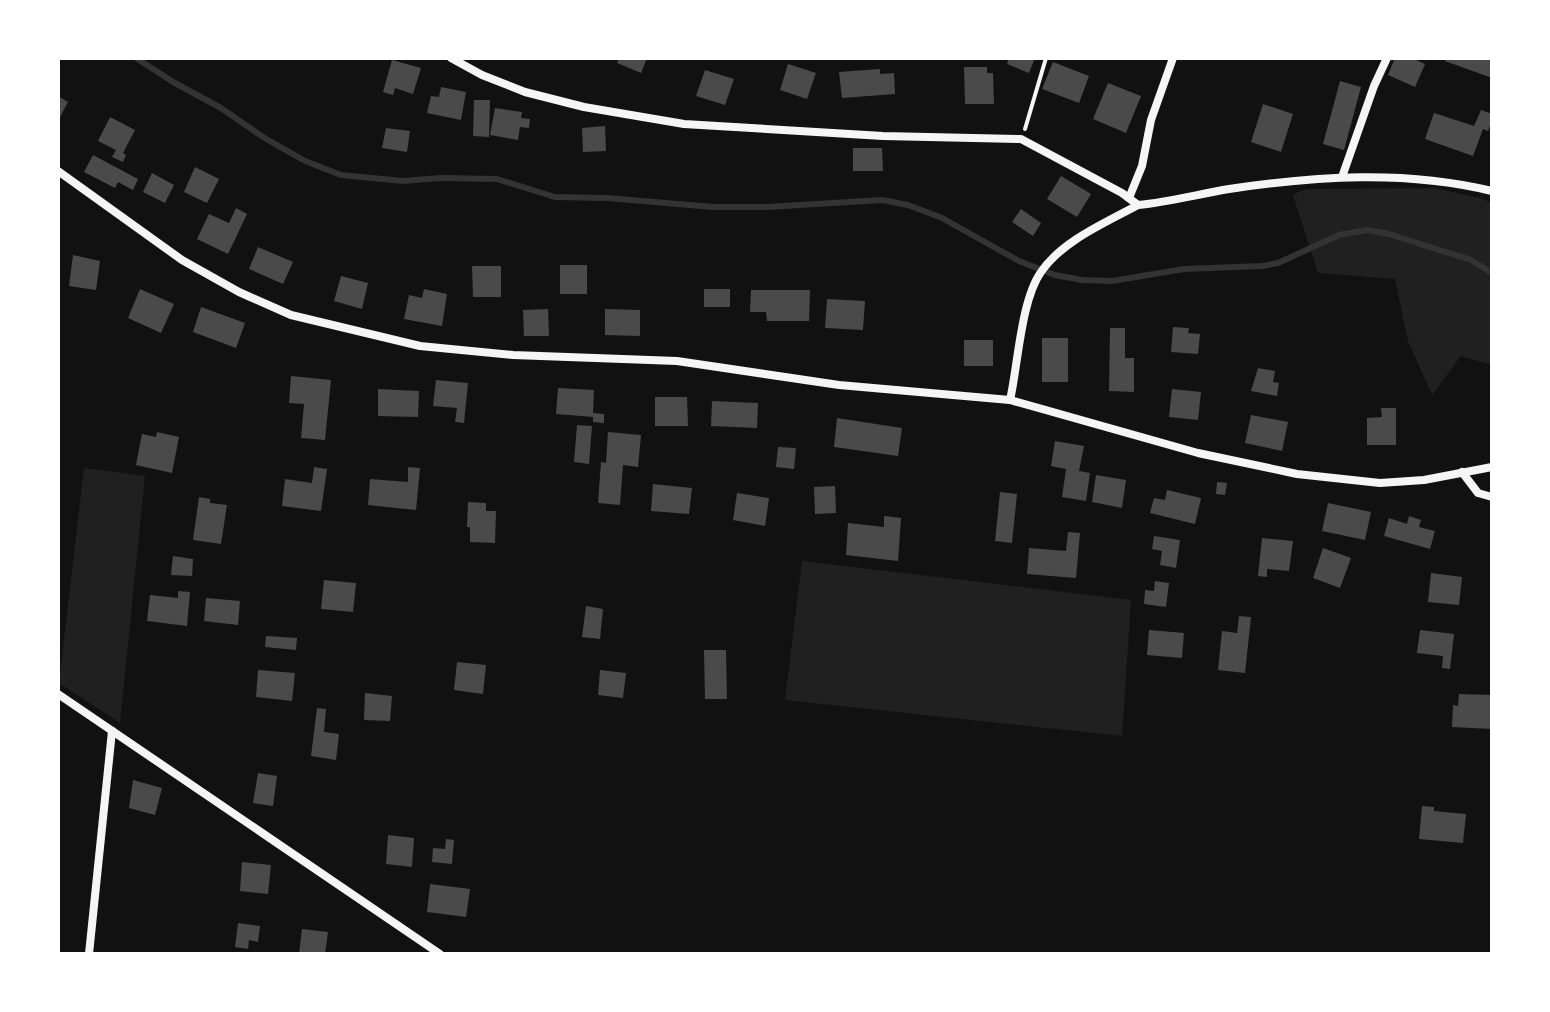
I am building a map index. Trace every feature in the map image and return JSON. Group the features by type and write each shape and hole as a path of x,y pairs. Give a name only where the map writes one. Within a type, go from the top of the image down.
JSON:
{"street":[{"path":"451,58 482,75 525,92 584,107 684,124 883,136 1021,139 1138,205"},
{"path":"1129,198 1142,166 1151,120 1173,58"},
{"path":"1342,177 1387,58"},
{"path":"58,171 182,260 239,292 291,315 420,346 513,355 677,361 839,385 1010,400 1198,453 1297,474 1380,483 1424,480 1492,467"},
{"path":"1010,400 1026,314 1040,273 1061,251 1138,205 1231,189 1342,177 1386,176 1452,182 1492,191"},
{"path":"1462,472 1478,493 1492,497"},
{"path":"58,694 440,954"},
{"path":"89,954 112,731"}],"path":[{"path":"1021,139 1046,58"}],"shaded area":[{"path":"1434,188 1492,203 1492,365 1461,356 1432,395 1408,341 1395,279 1318,273 1293,195 1305,189"},
{"path":"84,468 145,476 120,723 59,683"},
{"path":"802,561 1131,600 1122,736 785,700"}],"building":[{"path":"619,58 647,58 641,73 617,63"},
{"path":"1009,58 1035,58 1029,73 1007,64"},
{"path":"1395,58 1412,58 1425,64 1415,87 1388,75"},
{"path":"1446,58 1492,58 1492,78 1445,61"},
{"path":"392,60 421,68 413,94 395,88 393,95 383,92"},
{"path":"1053,62 1089,76 1079,103 1042,89"},
{"path":"788,64 816,73 807,99 780,90"},
{"path":"964,67 987,67 987,73 993,73 994,104 965,104"},
{"path":"880,69 880,74 894,73 895,94 842,98 839,72"},
{"path":"705,70 734,79 725,105 696,96"},
{"path":"1340,81 1361,87 1344,150 1323,144"},
{"path":"1108,83 1141,96 1126,133 1093,119"},
{"path":"441,87 466,92 461,120 427,113 431,96 439,97"},
{"path":"58,96 68,102 58,121"},
{"path":"474,100 490,100 489,137 473,136"},
{"path":"1263,104 1293,114 1281,152 1251,142"},
{"path":"495,108 522,112 521,118 530,119 529,128 520,127 518,140 490,135"},
{"path":"1481,110 1492,114 1492,121 1488,131 1483,129 1473,156 1425,139 1434,113 1474,126"},
{"path":"110,117 135,130 123,153 126,155 123,162 112,157 116,150 98,141"},
{"path":"605,126 606,151 583,152 582,128"},
{"path":"386,128 410,131 407,152 382,148"},
{"path":"853,148 882,148 883,171 853,171"},
{"path":"93,155 138,179 133,190 118,182 115,188 84,172"},
{"path":"195,167 219,179 207,203 184,192"},
{"path":"152,173 174,185 165,203 143,192"},
{"path":"1061,176 1091,194 1077,217 1047,199"},
{"path":"236,208 247,214 228,254 197,239 209,214 229,223"},
{"path":"1021,209 1041,223 1033,236 1012,222"},
{"path":"258,247 293,262 283,284 249,269"},
{"path":"73,255 100,261 96,290 69,286"},
{"path":"560,265 587,265 587,294 560,294"},
{"path":"472,266 501,266 501,297 473,297"},
{"path":"341,276 368,283 362,309 334,301"},
{"path":"140,289 174,304 161,333 128,318"},
{"path":"424,289 447,294 442,326 404,319 409,295 422,298"},
{"path":"704,289 730,289 730,307 704,307"},
{"path":"751,290 810,290 809,321 767,321 766,312 750,312"},
{"path":"827,299 865,301 863,330 825,328"},
{"path":"201,307 245,323 236,348 193,332"},
{"path":"548,309 549,336 524,336 523,310"},
{"path":"605,309 640,310 640,336 605,335"},
{"path":"1173,327 1189,328 1188,333 1200,334 1198,354 1171,352"},
{"path":"1110,328 1125,328 1125,358 1134,358 1134,392 1109,391"},
{"path":"1042,338 1068,338 1068,382 1042,382"},
{"path":"964,340 993,340 993,366 964,366"},
{"path":"1258,368 1275,371 1273,382 1279,383 1277,396 1251,391"},
{"path":"291,376 331,380 325,440 301,438 304,404 289,403"},
{"path":"436,380 468,383 464,423 455,422 457,408 433,406"},
{"path":"558,388 594,390 593,413 604,414 604,423 593,422 593,417 556,414"},
{"path":"378,389 419,391 418,417 378,416"},
{"path":"1172,389 1201,392 1198,420 1169,417"},
{"path":"655,397 687,397 688,426 655,426"},
{"path":"712,401 758,403 757,428 711,426"},
{"path":"1381,408 1396,408 1396,445 1367,445 1367,418 1382,417"},
{"path":"1251,415 1288,422 1282,451 1245,443"},
{"path":"837,418 902,428 898,456 834,447"},
{"path":"577,425 592,426 589,464 574,462"},
{"path":"157,432 179,437 172,473 136,465 142,434 156,437"},
{"path":"608,432 641,435 638,467 623,465 620,505 598,503 601,462 606,463"},
{"path":"1055,441 1084,446 1079,471 1090,473 1086,501 1062,497 1066,469 1051,466"},
{"path":"778,447 796,448 794,469 776,467"},
{"path":"314,467 327,469 321,511 282,506 285,479 312,483"},
{"path":"408,467 420,468 416,510 368,505 370,479 408,482"},
{"path":"1096,475 1126,480 1122,508 1092,502"},
{"path":"1217,482 1227,483 1225,495 1216,494"},
{"path":"653,484 692,488 689,514 651,511"},
{"path":"835,486 836,513 815,514 814,487"},
{"path":"1167,490 1201,498 1195,524 1150,513 1154,498 1165,500"},
{"path":"1000,492 1017,494 1012,543 995,541"},
{"path":"737,493 769,498 765,526 733,520"},
{"path":"199,497 210,499 210,503 227,505 221,544 193,540"},
{"path":"468,502 486,503 486,511 496,511 495,543 470,542"},
{"path":"1328,503 1371,512 1365,540 1322,531"},
{"path":"884,516 901,518 898,561 846,555 848,523 884,527"},
{"path":"1409,516 1421,520 1419,527 1435,531 1430,549 1384,536 1389,518 1407,524"},
{"path":"1068,532 1080,533 1076,578 1027,574 1029,548 1066,551"},
{"path":"1154,536 1180,540 1176,568 1160,565 1162,551 1152,549"},
{"path":"1262,538 1293,541 1289,571 1267,569 1267,577 1258,576"},
{"path":"1323,548 1351,558 1340,588 1313,578"},
{"path":"173,556 193,559 192,576 171,575"},
{"path":"1431,573 1462,577 1459,605 1428,602"},
{"path":"324,580 356,583 353,612 321,609"},
{"path":"1155,581 1169,583 1166,607 1144,604 1145,590 1154,591"},
{"path":"178,591 190,592 187,626 147,621 150,595 178,598"},
{"path":"206,598 240,601 238,625 204,621"},
{"path":"586,606 603,609 600,639 582,637"},
{"path":"1239,616 1251,617 1245,673 1218,670 1222,631 1237,633"},
{"path":"1149,630 1184,633 1182,658 1147,655"},
{"path":"1420,630 1454,634 1450,669 1442,668 1443,656 1417,653"},
{"path":"266,636 297,638 296,650 265,647"},
{"path":"704,650 726,650 727,699 705,699"},
{"path":"457,662 486,665 483,694 454,690"},
{"path":"258,670 295,673 292,701 256,697"},
{"path":"600,670 626,673 623,698 598,695"},
{"path":"365,693 392,696 390,721 364,720"},
{"path":"1459,694 1492,695 1492,729 1452,727 1453,705 1458,706"},
{"path":"317,708 326,709 324,732 339,734 336,760 311,756"},
{"path":"258,773 277,776 273,806 253,803"},
{"path":"133,780 162,788 155,815 129,808"},
{"path":"1422,806 1434,807 1434,811 1466,814 1463,843 1419,839"},
{"path":"388,835 414,838 412,867 386,864"},
{"path":"446,839 454,840 452,864 432,862 433,848 445,849"},
{"path":"242,862 271,865 268,894 240,891"},
{"path":"430,884 470,889 466,917 427,912"},
{"path":"238,923 260,926 258,942 249,940 248,949 235,947"},
{"path":"302,929 328,932 325,954 299,954"}],"waterway":[{"path":"136,58 305,161 341,175 403,181 497,179 555,197 713,207 882,200 908,205 942,218 1019,261 1055,275 1082,280 1112,281 1184,269 1262,266 1278,263 1339,235 1367,230 1471,260 1492,273"}]}
